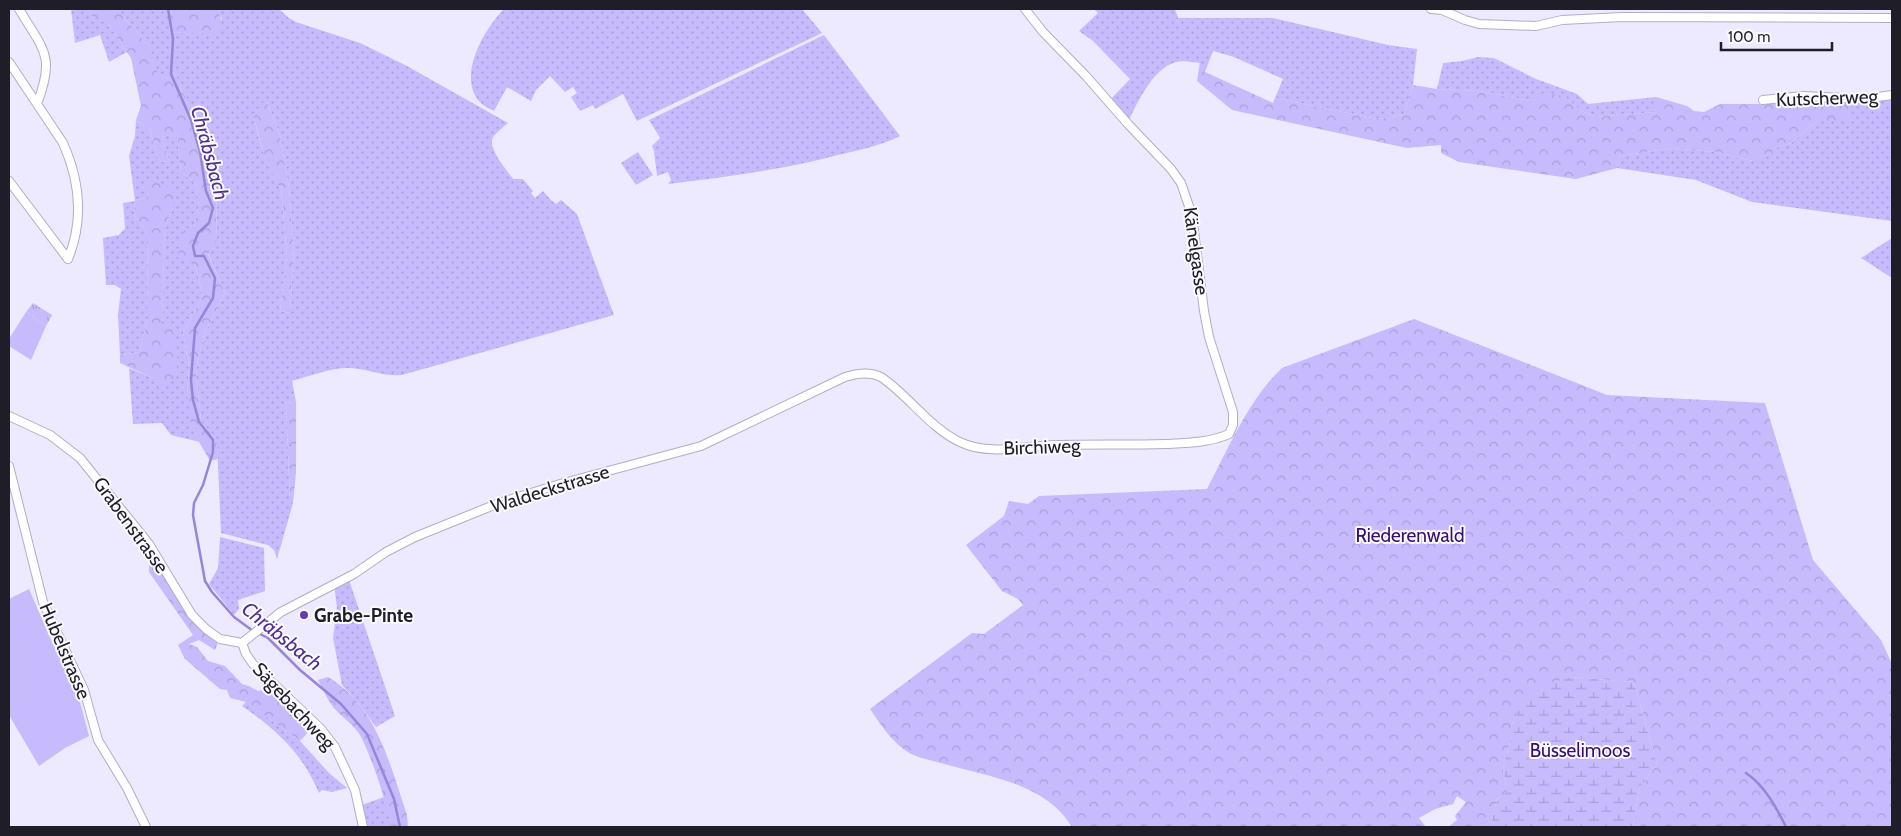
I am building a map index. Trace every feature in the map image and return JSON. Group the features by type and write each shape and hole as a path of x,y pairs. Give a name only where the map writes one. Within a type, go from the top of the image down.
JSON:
{"street":[{"path":"19,9 46,55 47,71 45,85 38,104"},
{"name":"Känelgasse","path":"1025,9 1043,32 1086,76 1182,183 1192,215 1209,337 1233,412 1231,431"},
{"path":"1431,9 1442,10 1479,24 1536,26 1562,20 1622,17 1892,18"},
{"path":"9,62 63,142 69,156 77,186 78,224 74,245 68,259 9,181"},
{"name":"Kutscherweg","path":"1762,100 1804,96 1863,99 1892,95"},
{"name":"Waldeckstrasse","path":"242,643 281,612 354,574 386,552 467,515 560,484 701,446 845,377 862,373 875,374"},
{"name":"Birchiweg","path":"875,374 895,387 938,427 953,438 969,446 979,448 1184,443 1218,438 1229,434 1231,431"},
{"name":"Grabenstrasse","path":"9,416 40,429 74,452 149,544 192,615 206,629 220,639 242,643"},
{"name":"Hubelstrasse","path":"9,466 43,602 84,690 98,740 127,788 146,827"},
{"name":"Sägebachweg","path":"242,643 246,654 254,664 321,729 335,747 355,790 363,827"}],"green space":[{"path":"71,9 89,9 94,22 107,22 127,52 109,62 100,35 75,43"},
{"path":"89,9 117,9 152,50 152,59 160,77 174,72 207,146 216,192 217,240 208,254 225,293 204,335 196,369 201,422 217,443 218,459 210,461 194,433 187,393 189,367 183,332 203,296 195,264 177,257 185,229 194,227 199,206 195,183 181,172 177,133 162,137 169,161 159,162 150,130 136,120 141,106 131,58 107,22 94,22"},
{"path":"117,9 172,9 169,32 188,34 197,31 210,34 222,19 218,9 279,9 296,22 360,43 407,66 508,123 493,137 492,142 495,153 513,179 523,179 533,191 531,193 535,198 543,191 556,204 561,200 577,214 614,315 402,375 388,375 355,368 341,368 292,381 296,402 286,403 290,501 293,503 277,559 274,550 268,545 221,533 217,443 201,422 196,369 204,335 225,293 208,253 217,240 216,192 207,146 174,72 160,78 152,59 152,50","holes":["267,102 280,135 289,188 294,249 290,313 280,311 287,256 281,188 272,173 264,153 254,115 262,104"]},
{"path":"172,9 218,9 221,25 215,34 169,32"},
{"path":"504,9 802,9 822,33 637,121 623,94 595,109 593,105 580,111 571,97 577,93 573,87 565,92 550,76 536,90 531,101 507,87 494,111 478,100 473,89 472,65 482,39"},
{"path":"1094,9 1175,9 1178,18 1273,18 1388,45 1417,49 1413,85 1404,115 1377,119 1275,98 1283,79 1234,57 1213,51 1205,72 1200,63 1185,61 1176,62 1160,71 1147,87 1128,122 1108,102 1130,79 1093,41 1079,31 1098,13"},
{"path":"824,35 900,136 862,149 796,165 711,179 668,184 671,180 668,172 657,176 652,146 660,138 649,120"},
{"path":"1478,57 1494,58 1536,79 1577,94 1588,104 1656,97 1657,112 1595,117 1580,110 1565,97 1530,101 1480,91 1437,89 1443,63"},
{"path":"1200,62 1205,72 1273,103 1275,98 1377,119 1404,115 1413,85 1437,89 1480,91 1530,101 1545,92 1565,97 1580,110 1595,117 1656,112 1656,97 1687,106 1694,111 1704,112 1720,104 1758,104 1805,99 1852,101 1852,121 1817,121 1791,143 1775,148 1775,154 1753,161 1714,152 1672,148 1620,156 1617,168 1576,179 1459,162 1441,153 1441,145 1407,148 1232,110 1197,81"},
{"path":"1892,98 1892,221 1752,202 1696,180 1617,168 1620,156 1672,148 1714,152 1753,161 1775,148 1791,143 1817,121 1852,121 1852,101"},
{"path":"267,102 280,135 289,188 294,249 290,313 280,311 287,256 281,188 267,163 254,118 254,114 262,103"},
{"path":"136,120 150,130 159,162 169,161 162,137 177,133 181,172 195,183 199,206 194,227 195,264 203,296 183,332 189,367 187,393 194,433 200,442 171,435 162,423 133,424 129,368 153,378 175,324 162,324 165,227 173,208 145,178 148,197 135,201 129,156 135,136"},
{"path":"638,152 653,175 636,185 621,163"},
{"path":"144,178 173,189 173,208 165,227 162,324 175,324 178,369 174,380 160,385 153,378 120,363 120,355 139,352 148,318 147,233 134,215 135,201 148,197"},
{"path":"135,201 134,215 147,233 148,318 139,352 120,355 118,315 121,289 115,285 106,285 103,238 119,235 125,228 123,203"},
{"path":"1892,238 1892,278 1861,258"},
{"path":"33,303 52,315 46,326 26,312"},
{"path":"26,312 46,326 31,360 9,346 9,339"},
{"name":"Riederenwald","path":"1414,319 1607,395 1765,403 1813,560 1881,640 1892,664 1892,827 1633,827 1639,789 1657,764 1634,682 1572,677 1517,713 1512,725 1512,735 1503,769 1507,792 1497,799 1492,820 1483,827 1448,827 1457,820 1455,816 1466,802 1457,796 1453,804 1435,809 1419,818 1426,827 1072,827 1061,812 1047,800 1031,791 995,777 911,754 893,740 883,728 870,709 972,633 984,634 1023,605 1018,599 1002,591 966,545 1004,516 1009,501 1028,504 1039,496 1207,489 1249,410 1282,368"},
{"path":"296,402 296,472 293,503 290,501 286,403"},
{"path":"220,537 264,548 265,591 238,600 239,609 234,615 209,584 218,568"},
{"path":"161,557 204,630 218,642 215,650 199,640 189,644 197,647 208,661 225,666 242,684 258,691 272,688 311,729 300,741 246,702 230,698 227,690 220,689 185,659 178,645 193,635 149,572 149,565"},
{"path":"348,577 395,716 376,727 342,685 333,638 337,607 334,584"},
{"path":"29,589 51,640 77,691 89,736 65,748 39,766 9,715 9,599"},
{"path":"328,677 345,689 370,720 394,776 407,815 408,827 390,827 373,764 362,740 358,732 333,707 318,680"},
{"name":"Büsselimoos","path":"1572,677 1634,682 1657,764 1639,789 1633,827 1483,827 1492,820 1497,799 1507,792 1503,769 1512,735 1512,725 1517,713 1543,685"},
{"path":"246,702 300,741 329,773 347,788 332,792 322,790 319,793 305,766 296,754 266,724 242,706"},
{"path":"384,797 390,819 390,827 366,827 362,805"}],"waterway":[{"name":"Chräbsbach","path":"168,9 173,39 171,74 191,120 200,152 206,191 213,208 209,223 198,233 193,246 195,256 204,256 215,278 213,298 195,328 191,380 193,400 199,422 213,440 213,452 203,485 194,503 193,515 205,581 234,617 253,631"},
{"name":"Chräbsbach","path":"258,633 268,638 300,670 341,704 367,734 394,799 400,827"},
{"path":"1746,773 1759,784 1774,805 1786,827"}],"place":[{"name":"Grabe-Pinte","path":"304,615"}]}
